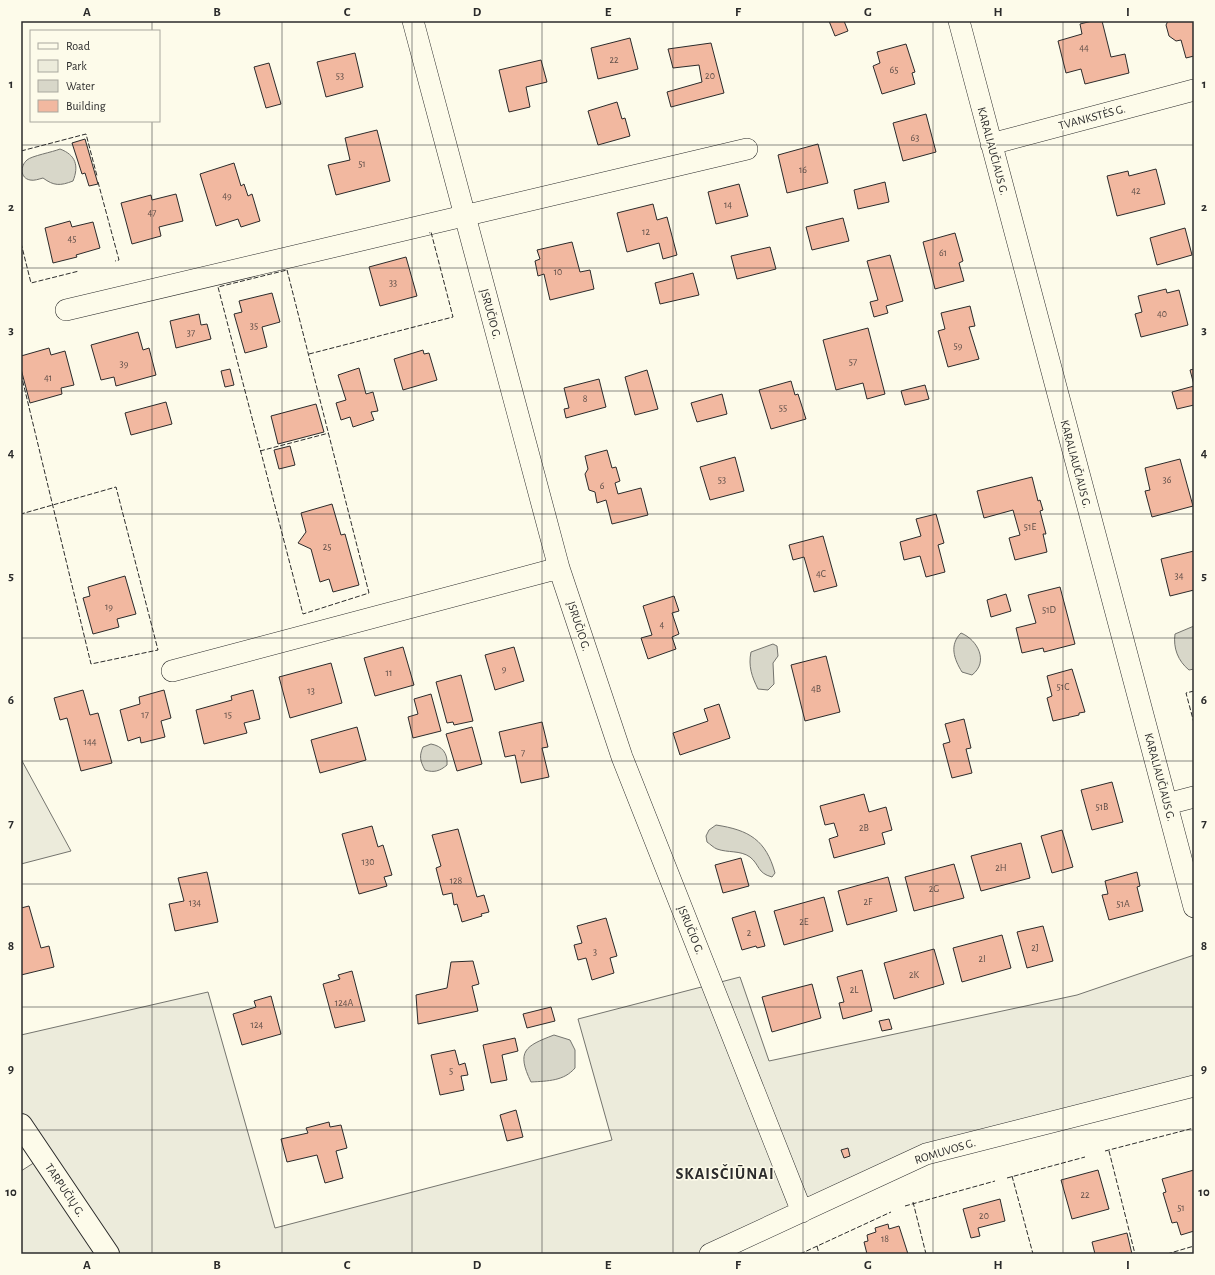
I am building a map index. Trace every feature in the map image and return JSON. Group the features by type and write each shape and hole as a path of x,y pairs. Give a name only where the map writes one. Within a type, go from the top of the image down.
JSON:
{"main road":[{"name":"TARPUČIŲ G.","path":"21,1125 108,1254"}],"street":[{"name":"ĮSRUČIO G.","path":"413,21 559,568 622,757 802,1212"},
{"name":"KARALIAUČIAUS G.","path":"959,21 1194,908"},
{"name":"TVANKSTĖS G.","path":"991,144 1194,90"},
{"path":"66,310 747,149"},
{"path":"172,671 559,568"},
{"path":"1167,804 1194,797"},
{"name":"ROMUVOS G.","path":"710,1254 926,1154 1194,1086"}],"green space":[{"path":"21,759 71,851 21,864"},
{"path":"1194,955 1194,1086 926,1154 710,1254 21,1254 21,1171 43,1157 21,1125 21,1035 208,992 275,1228 612,1140 578,1019 740,977 769,1061 1077,995"}],"water":[{"path":"60,149 70,154 75,162 76,171 73,181 64,184 54,184 43,178 32,180 24,177 22,168 27,160"},
{"path":"1194,626 1194,669 1189,670 1182,663 1177,654 1175,634"},
{"path":"961,633 972,641 979,652 980,664 972,675 962,672 955,657 955,642"},
{"path":"773,644 777,646 778,656 773,663 774,684 768,690 758,689 751,671 751,652"},
{"path":"431,744 438,746 444,751 447,765 442,769 428,771 425,770 422,764 421,753 423,747"},
{"path":"716,825 738,830 754,838 767,852 775,873 772,877 761,871 750,857 738,852 717,849 707,842 706,836 709,830"},
{"path":"554,1035 570,1040 575,1050 575,1068 566,1076 555,1080 531,1082 526,1072 524,1063 526,1051 536,1043"}],"building":[{"path":"829,21 844,21 848,31 835,36"},
{"path":"1092,21 1102,21 1111,57 1125,54 1129,73 1085,84 1081,69 1066,73 1058,41 1082,34 1080,24"},
{"path":"1168,21 1194,21 1194,56 1186,58 1181,40 1176,41 1169,36 1166,25"},
{"path":"630,38 638,69 598,79 591,48"},
{"path":"711,43 724,93 671,107 667,92 702,82 699,65 673,68 668,49"},
{"path":"906,44 915,72 912,73 915,84 882,94 873,66 880,63 877,52"},
{"path":"355,53 363,87 326,97 317,62"},
{"path":"541,60 547,82 526,87 530,107 509,112 499,70"},
{"path":"269,63 281,104 266,108 254,67"},
{"path":"617,102 622,119 625,118 630,136 598,145 588,111"},
{"path":"926,114 936,152 903,161 893,123"},
{"path":"377,130 390,181 336,195 328,165 350,160 345,138"},
{"path":"85,139 98,184 89,186 85,173 82,174 72,143"},
{"path":"818,144 828,183 787,193 778,155"},
{"path":"234,163 241,186 244,184 248,196 252,194 260,221 241,227 238,219 216,226 200,174"},
{"path":"1156,169 1165,204 1117,216 1107,176 1128,171 1129,176"},
{"path":"885,182 889,202 858,209 854,190"},
{"path":"739,184 748,216 716,224 708,192"},
{"path":"176,194 183,221 159,227 161,236 132,244 121,203 151,195 152,200"},
{"path":"653,204 657,220 667,217 677,255 663,259 659,243 627,252 617,213"},
{"path":"843,218 849,241 812,250 806,227"},
{"path":"70,221 72,227 93,222 100,248 76,255 77,257 53,263 45,228"},
{"path":"1185,228 1192,255 1157,265 1150,238"},
{"path":"955,233 963,261 959,263 964,281 935,289 923,242"},
{"path":"572,242 580,272 590,270 594,289 550,300 544,274 538,276 535,261 540,259 537,250"},
{"path":"770,247 776,269 737,279 731,256"},
{"path":"890,255 903,301 886,306 888,313 874,317 870,302 878,300 867,261"},
{"path":"406,257 417,296 380,306 369,267"},
{"path":"693,273 699,295 660,304 655,283"},
{"path":"1166,289 1167,293 1179,290 1188,325 1141,337 1135,314 1142,312 1138,296"},
{"path":"272,293 280,322 262,327 267,347 245,353 234,314 242,312 239,301"},
{"path":"970,306 975,326 969,327 979,359 948,367 938,331 945,329 941,313"},
{"path":"199,314 201,325 207,324 211,339 176,348 170,321"},
{"path":"868,328 885,394 867,399 863,383 836,390 823,340"},
{"path":"138,332 143,350 149,348 156,375 116,386 114,377 101,380 91,345"},
{"path":"49,348 51,355 65,351 74,385 61,388 62,394 30,403 21,369 21,356"},
{"path":"423,350 424,354 429,353 437,380 403,390 394,359"},
{"path":"359,368 366,394 373,392 378,411 371,412 374,420 353,427 350,417 341,420 336,403 346,400 338,375"},
{"path":"230,369 234,385 225,387 221,371"},
{"path":"1194,369 1194,385 1190,370"},
{"path":"647,370 658,409 635,415 625,377"},
{"path":"599,379 606,407 566,418 564,409 569,408 564,388"},
{"path":"791,381 795,395 798,394 806,419 771,429 759,390"},
{"path":"925,385 929,399 905,405 901,391"},
{"path":"1194,386 1194,405 1177,409 1172,392"},
{"path":"722,394 727,414 697,422 691,403"},
{"path":"166,402 172,424 131,435 125,413"},
{"path":"316,404 324,432 278,444 271,416"},
{"path":"290,446 295,465 279,469 274,450"},
{"path":"607,450 612,468 616,467 620,481 615,483 618,494 641,488 648,515 612,524 606,500 597,503 595,492 589,490 585,474 588,469 585,456"},
{"path":"735,457 744,491 710,500 700,467"},
{"path":"1180,459 1193,506 1152,517 1145,491 1150,490 1145,468"},
{"path":"1032,477 1038,501 1040,500 1043,510 1040,511 1046,534 1043,534 1047,552 1015,560 1009,538 1020,535 1013,510 984,518 977,491"},
{"path":"332,504 341,535 345,534 359,585 333,592 329,579 320,582 311,549 298,543 306,532 301,513"},
{"path":"936,514 944,543 938,545 945,572 926,577 920,556 904,560 900,542 921,536 916,519"},
{"path":"823,536 837,586 814,592 804,557 793,560 789,545"},
{"path":"1194,551 1194,590 1170,596 1161,559"},
{"path":"125,576 136,614 117,619 119,627 93,634 83,598 90,596 88,587"},
{"path":"1060,587 1075,644 1044,652 1043,648 1022,653 1016,628 1036,623 1028,595"},
{"path":"1006,594 1011,611 991,617 987,600"},
{"path":"674,596 679,611 672,613 679,634 672,637 676,649 648,659 641,638 652,635 643,606"},
{"path":"403,647 414,685 375,696 364,658"},
{"path":"514,647 524,681 495,690 485,655"},
{"path":"826,656 840,712 805,721 791,665"},
{"path":"331,663 342,703 290,718 279,677"},
{"path":"1072,669 1085,712 1079,713 1079,715 1053,721 1047,698 1052,696 1047,676"},
{"path":"461,675 473,721 454,725 453,722 447,723 436,682"},
{"path":"83,690 90,715 98,713 112,763 81,771 67,718 60,720 54,698"},
{"path":"164,690 171,718 161,721 165,737 141,743 140,737 128,741 120,710 140,704 139,697"},
{"path":"253,690 260,719 244,723 247,733 204,744 196,710 232,700 231,696"},
{"path":"431,694 441,731 413,738 408,717 418,714 414,699"},
{"path":"719,704 730,738 680,755 673,733 708,721 704,709"},
{"path":"964,719 971,748 966,749 972,773 952,778 943,744 950,742 945,724"},
{"path":"542,722 548,747 542,748 549,777 521,783 515,755 505,757 499,732"},
{"path":"357,727 366,760 320,773 311,740"},
{"path":"472,727 482,764 457,771 446,734"},
{"path":"1112,782 1123,822 1092,830 1081,790"},
{"path":"864,794 869,812 886,807 892,830 882,833 885,844 834,858 829,839 838,836 834,823 825,825 820,806"},
{"path":"372,826 378,847 383,845 392,875 384,877 387,886 359,894 342,834"},
{"path":"458,829 477,897 484,895 489,912 481,914 482,916 462,922 457,904 454,905 452,893 443,895 436,868 441,866 432,835"},
{"path":"1062,830 1073,867 1052,873 1041,836"},
{"path":"1021,843 1030,878 981,891 971,856"},
{"path":"741,858 749,886 723,893 715,865"},
{"path":"954,864 964,898 914,911 905,877"},
{"path":"207,872 218,922 175,931 169,904 184,901 178,878"},
{"path":"1137,872 1140,886 1137,887 1143,911 1109,920 1102,895 1108,894 1105,881"},
{"path":"888,877 897,911 847,925 838,891"},
{"path":"824,897 833,931 784,945 774,911"},
{"path":"29,906 41,948 49,946 54,967 21,975 21,908"},
{"path":"755,911 765,946 757,948 756,946 742,950 732,918"},
{"path":"606,918 617,956 610,958 614,973 592,980 586,958 578,960 574,945 582,943 577,926"},
{"path":"1043,926 1053,961 1027,968 1017,932"},
{"path":"1002,935 1011,968 962,982 953,948"},
{"path":"934,949 944,984 894,999 884,963"},
{"path":"473,961 479,984 472,986 478,1011 418,1024 416,995 447,988 451,962"},
{"path":"862,970 872,1011 843,1019 839,1003 844,1002 837,977"},
{"path":"352,971 365,1021 335,1028 323,984 340,979 338,975"},
{"path":"812,984 821,1018 772,1032 762,997"},
{"path":"271,996 281,1034 242,1045 233,1014 256,1007 254,1001"},
{"path":"551,1007 555,1021 527,1028 523,1014"},
{"path":"889,1019 892,1029 882,1031 879,1021"},
{"path":"515,1038 518,1051 502,1055 507,1080 491,1083 483,1045"},
{"path":"455,1050 459,1065 465,1063 468,1075 461,1076 464,1090 440,1095 431,1055"},
{"path":"516,1110 523,1137 507,1141 500,1115"},
{"path":"329,1122 330,1127 341,1125 347,1148 336,1151 343,1178 325,1183 317,1155 287,1162 281,1139 308,1133 306,1128"},
{"path":"848,1148 850,1156 844,1158 841,1150"},
{"path":"1098,1170 1109,1209 1072,1219 1061,1180"},
{"path":"1194,1170 1194,1231 1181,1235 1177,1222 1172,1223 1163,1193 1166,1192 1162,1179"},
{"path":"1000,1199 1005,1221 978,1228 980,1236 971,1238 963,1209"},
{"path":"888,1224 889,1229 899,1226 908,1254 867,1254 864,1242 868,1241 867,1235 876,1232 875,1228"},
{"path":"1127,1233 1132,1254 1095,1254 1092,1242"}],"fence":[{"path":"21,151 86,134 97,176"},
{"path":"98,182 119,260 115,261"},
{"path":"309,354 453,317 431,232 429,233"},
{"path":"21,243 31,283 79,271"},
{"path":"287,270 369,593 303,614 218,287 287,270"},
{"path":"21,374 91,664 158,650 116,487 21,514"},
{"path":"260,451 329,433"},
{"path":"1194,691 1186,693 1194,723"},
{"path":"1105,1151 1194,1128"},
{"path":"1109,1151 1135,1254"},
{"path":"1007,1178 1085,1157"},
{"path":"1012,1176 1033,1254"},
{"path":"905,1206 995,1181"},
{"path":"913,1202 926,1254"},
{"path":"800,1254 891,1212"},
{"path":"817,1246 819,1254"},
{"path":"1167,1254 1194,1246"}],"district":[{"name":"SKAISČIŪNAI","path":"725,1173"}]}
